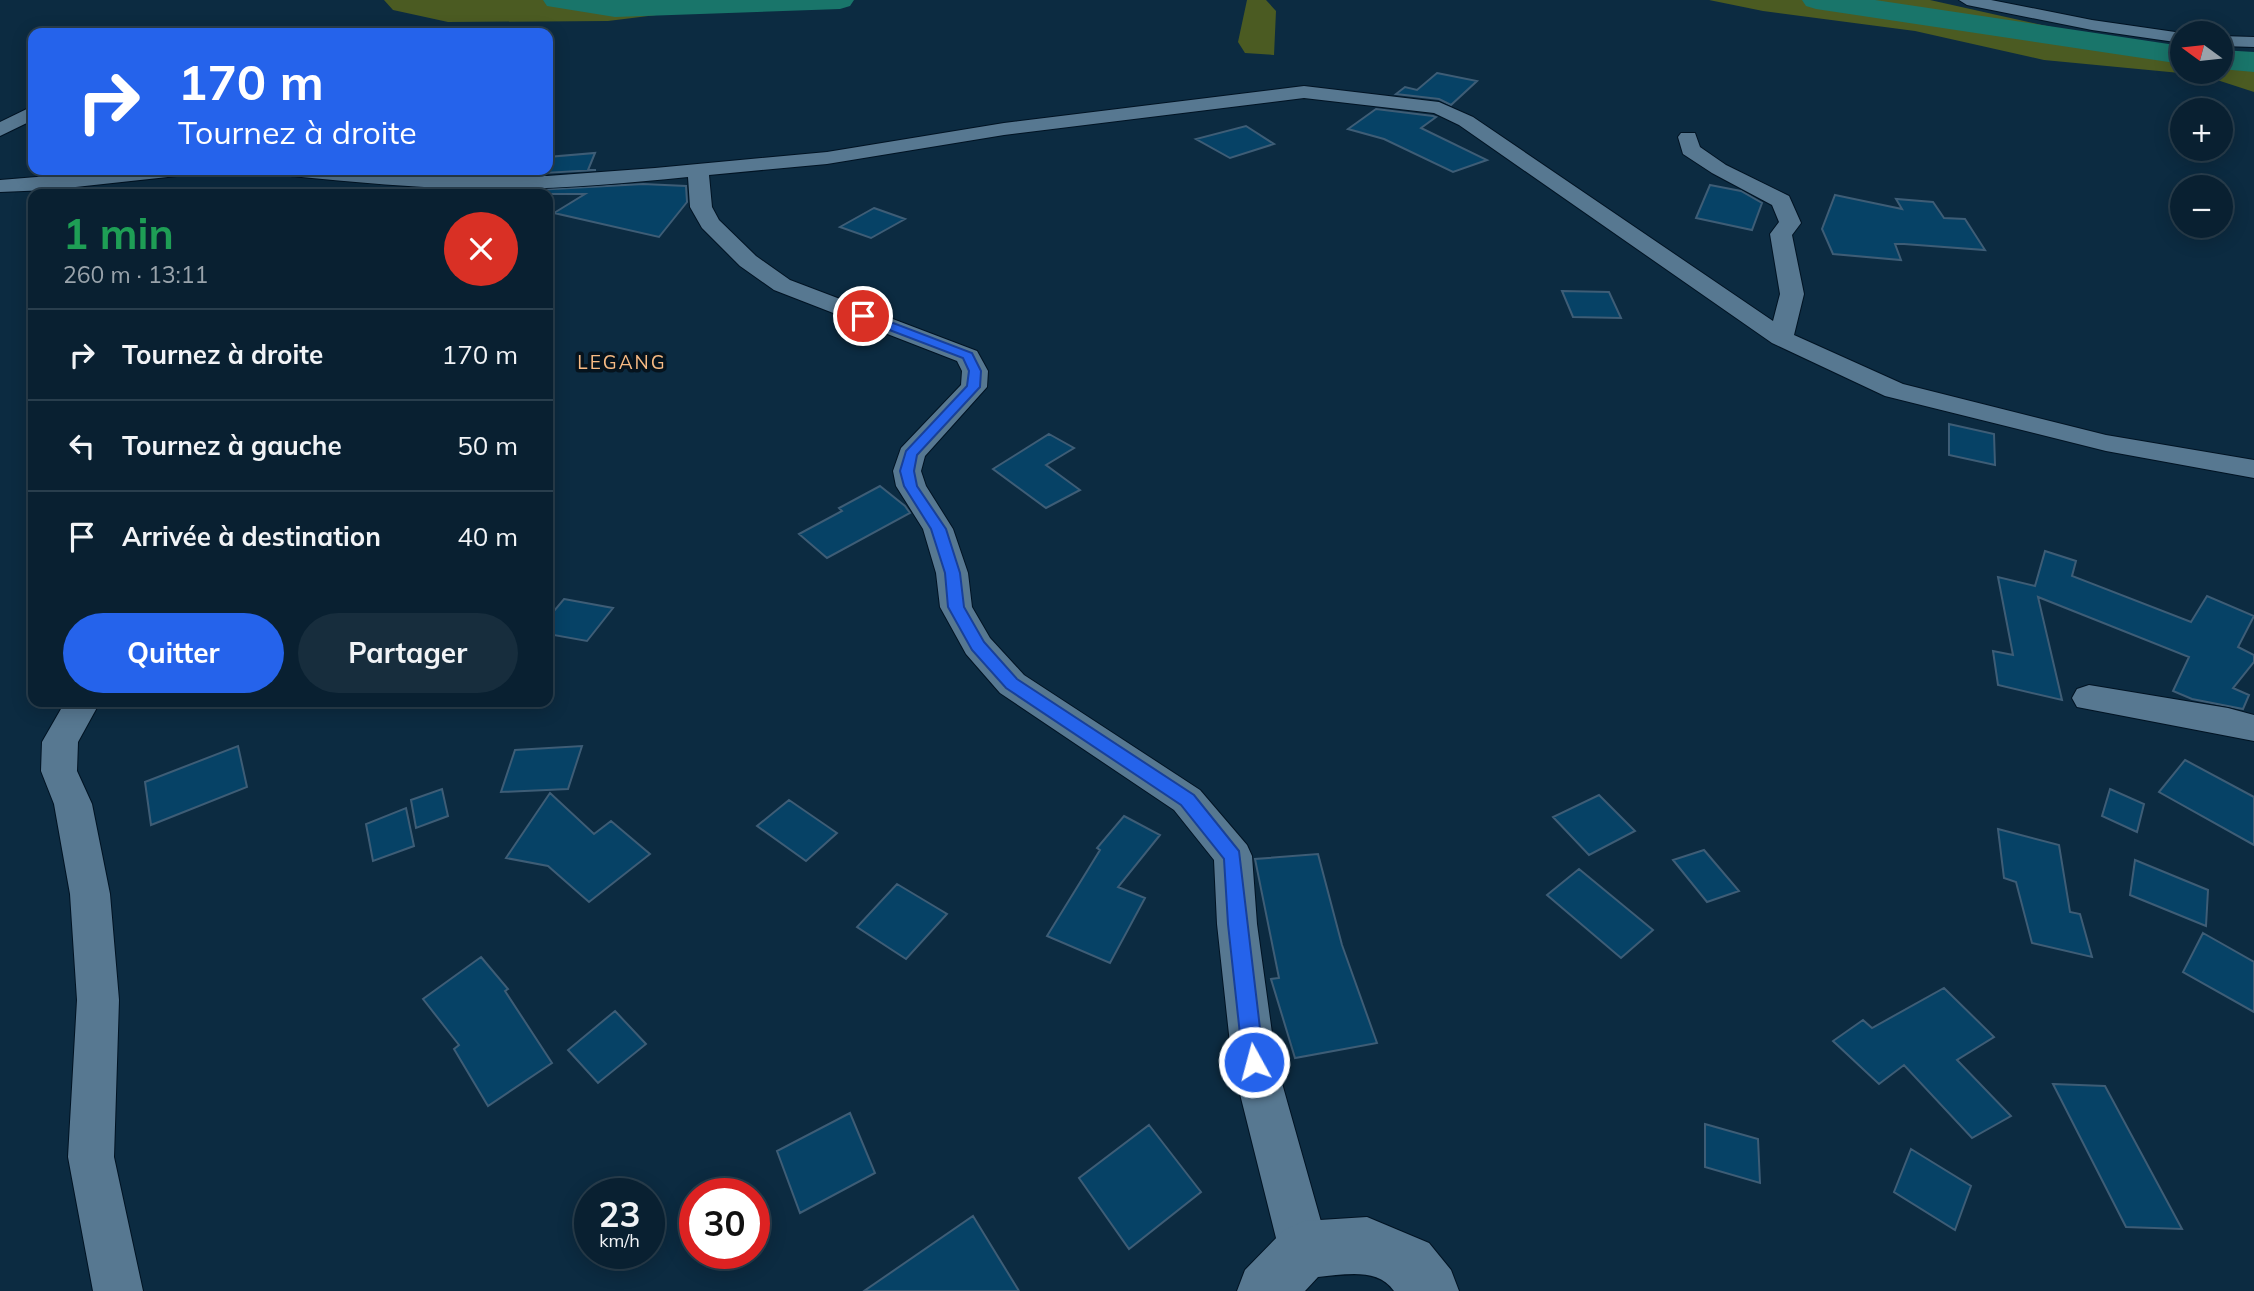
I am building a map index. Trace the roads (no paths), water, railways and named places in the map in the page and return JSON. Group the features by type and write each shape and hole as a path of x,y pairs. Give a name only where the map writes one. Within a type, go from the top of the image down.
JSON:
{"street":[{"path":"1967,0 2092,25 2170,36"},
{"path":"2233,41 2254,42"},
{"path":"350,175 420,181 547,182 827,158 1004,129 1304,92 1410,103 1439,108 1466,121 1781,338 1894,390 2106,443 2254,469"},
{"path":"0,130 28,115"},
{"path":"1688,137 1690,150 1719,169 1782,201 1790,223 1781,234 1792,294 1781,338"},
{"path":"698,169 701,207 710,223 748,261 782,285 968,356 975,371 974,387 911,454 907,471 911,486 938,529 952,573 956,607 978,646 1012,684 1187,800 1233,856 1237,924 1254,1062 1304,1250"},
{"path":"0,186 131,175"},
{"path":"2089,698 2228,721 2254,728"},
{"path":"80,707 60,742 59,771 73,804 90,894 98,1000 91,1157 118,1291"},
{"path":"1266,1291 1304,1250 1367,1245 1409,1263 1430,1291"}],"waterway":[{"path":"557,0 615,8 840,0"},
{"path":"1816,0 2170,53"},
{"path":"2233,61 2254,62"}],"district":[{"name":"LEGANG","path":"622,362"}]}
